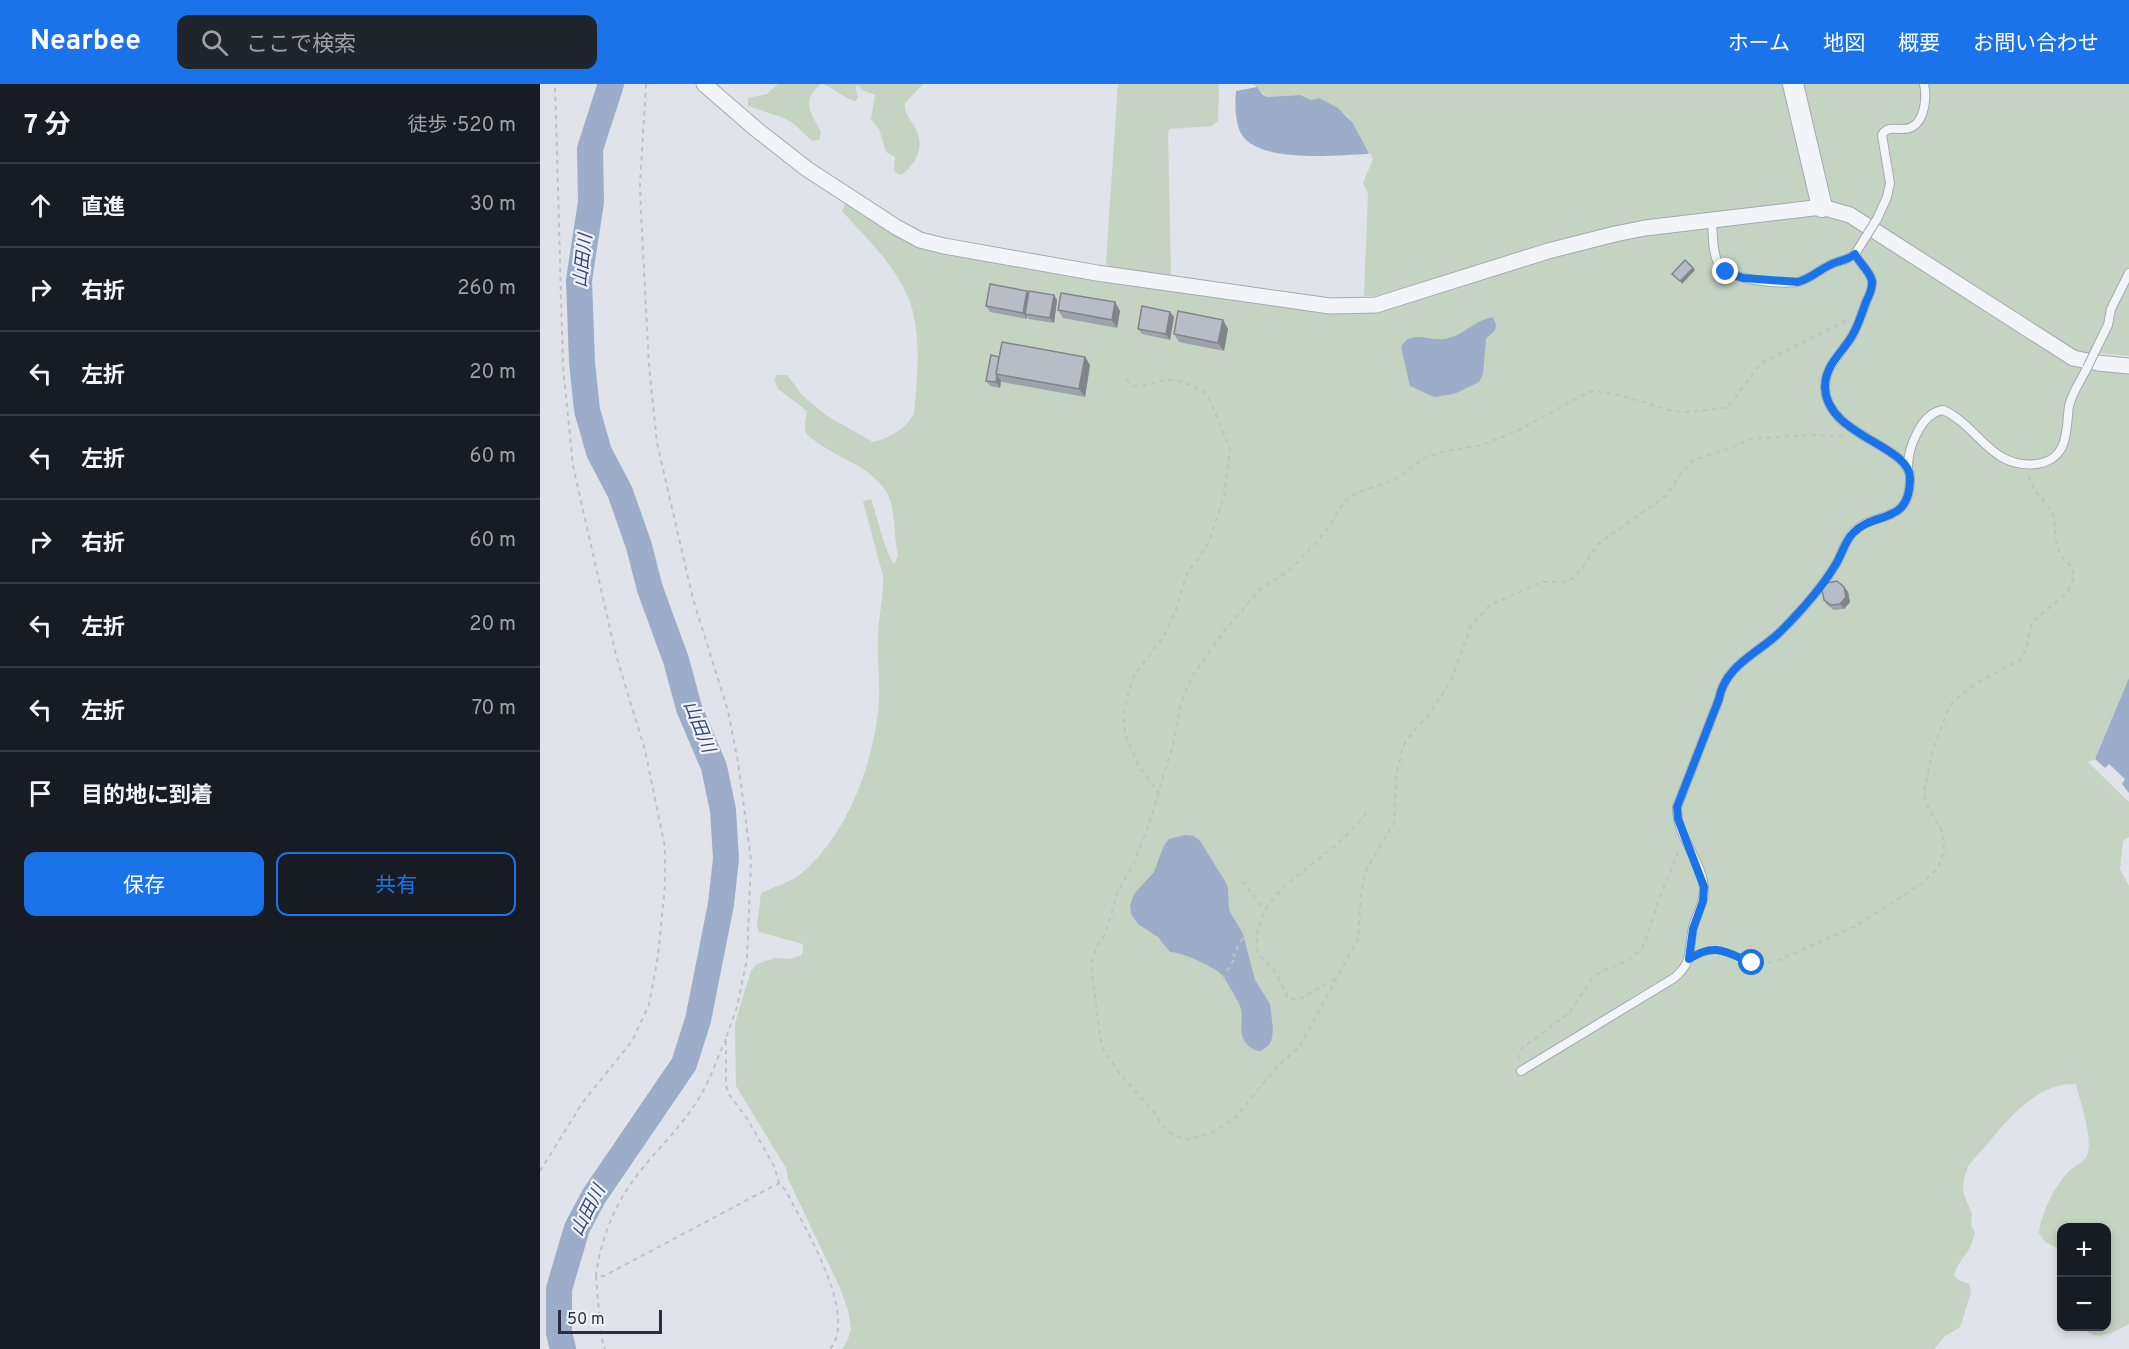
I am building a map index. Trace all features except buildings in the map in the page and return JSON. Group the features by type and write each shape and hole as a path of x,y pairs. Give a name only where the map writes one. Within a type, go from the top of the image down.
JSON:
{"street":[{"path":"704,84 807,169 896,227 920,240 944,246 1097,273 1330,306 1376,305 1548,252 1615,234 1822,207 1850,215 2063,352 2082,360 2129,366"},
{"path":"1794,84 1822,207"}],"lane":[{"path":"1712,220 1716,260 1719,266 1726,272 1743,278 1798,282 1806,280 1826,266 1846,260 1855,254 1877,219 1887,197 1890,183 1882,135 1890,128 1914,127 1919,120 1925,99 1924,84"},
{"path":"1855,254 1872,283 1853,335 1831,365 1825,382 1827,401 1838,417 1908,467"},
{"path":"1521,1071 1674,978 1683,970 1689,959 1693,929 1704,893 1702,878 1678,819 1677,807 1719,699 1723,683 1742,662 1779,633 1810,601 1836,564 1854,531 1892,515 1905,503 1909,493 1908,458 1924,423 1932,414 1943,410 1953,416 1999,457 2016,463 2039,464 2057,455 2062,446 2071,399 2108,325 2110,309 2129,273"}],"path":[{"path":"540,1171 583,1102 632,1041 649,1005 658,956 665,886 665,848 645,750 616,655 573,466 563,366 555,84"},
{"path":"605,1349 596,1276 603,1241 620,1202 633,1181 695,1105 726,1038 737,1007 747,959 751,860 740,772 728,711 693,599 657,444 649,366 641,203 646,84"},
{"path":"1861,316 1845,320 1761,363 1725,408 1672,411 1620,395 1593,391 1517,431 1482,445 1426,457 1394,480 1356,493 1344,502 1328,529 1291,570 1260,590 1221,635 1192,677 1181,703 1173,745 1159,793 1133,865 1118,893 1107,933 1096,948 1091,964 1103,1049 1119,1074 1171,1134 1192,1139 1215,1131 1234,1119 1276,1068 1299,1047 1358,939 1365,872 1394,823 1398,761 1403,746 1430,713 1442,694 1453,675 1471,625 1490,605 1542,582 1562,582 1574,578 1598,544 1666,495 1682,471 1694,460 1750,439 1808,435 1835,437 1861,435"},
{"path":"1126,380 1134,386 1175,380 1204,392 1210,400 1230,449 1224,496 1210,539 1187,573 1176,610 1164,636 1135,674 1127,700 1124,718 1126,737 1139,766 1159,793"},
{"path":"1689,959 1698,953 1713,949 1720,949 1752,963 1766,964 1786,958 1863,921 1921,884 1938,868 1944,850 1943,833 1927,805 1924,793 1932,752 1946,714 1952,703 1962,694 1980,681 2020,660 2026,649 2032,622 2067,593 2074,578 2071,567 2059,553 2053,512 2031,484 2027,465"},
{"path":"1335,979 1298,1000 1288,998 1274,970 1260,956 1257,949 1259,928 1264,910 1286,885 1337,844 1369,810"},
{"path":"1521,1071 1518,1061 1522,1048 1569,1012 1593,977 1627,961 1641,950 1647,939 1659,898 1685,836"},
{"path":"1242,881 1264,910"},
{"path":"1222,979 1246,933"},
{"path":"726,1038 728,1093 748,1120 774,1166 779,1183 786,1191 834,1291 839,1330 835,1344 830,1349"},
{"path":"596,1276 604,1276 779,1183"}],"green space":[{"path":"778,84 821,84 809,102 811,113 821,132 819,140 812,141 793,123 781,117 748,106 748,98 767,94"},
{"path":"823,84 923,84 905,103 907,114 916,129 920,143 918,155 911,166 901,175 894,172 895,157 886,152 879,129 871,119 875,95 862,90 858,85 855,87 858,97 855,101"},
{"path":"1118,84 1219,84 1218,121 1212,126 1170,129 1168,132 1171,277 1109,267 1106,262"},
{"path":"1253,84 2129,84 2129,356 2098,353 2091,367 2129,372 2129,678 2095,759 2088,762 2129,802 2129,837 2123,841 2120,869 2129,886 2129,1324 2099,1336 2087,1331 2111,1331 2111,1223 2057,1223 2057,1248 2045,1242 2039,1233 2046,1208 2054,1192 2069,1171 2085,1159 2088,1152 2087,1127 2076,1084 2059,1086 2029,1101 2015,1113 1968,1166 1963,1192 1972,1214 1971,1225 1975,1232 1971,1246 1954,1275 1960,1281 1969,1284 1971,1291 1959,1328 1945,1336 1934,1349 842,1349 851,1329 841,1290 788,1179 786,1168 736,1086 735,1023 751,971 757,964 775,958 789,959 802,955 803,944 759,932 757,925 761,893 788,882 802,873 818,858 844,821 869,757 878,713 878,632 883,576 863,501 871,499 894,564 898,556 891,503 884,488 869,473 808,435 805,426 807,411 778,389 774,380 777,375 787,375 802,395 827,416 873,442 896,432 914,414 918,350 913,312 908,297 893,270 842,211 847,201 945,252 1123,284 1264,305 1303,308 1398,306 1553,257 1639,235 1722,225 1752,209 1427,282 1375,296 1364,296 1368,194 1363,183 1373,159 1347,115 1319,98 1311,100 1299,95 1267,97"}],"water":[{"path":"1257,87 1267,97 1300,95 1311,100 1319,98 1338,108 1352,122 1369,153 1316,156 1277,153 1260,148 1247,140 1239,129 1236,110 1236,91"},
{"path":"1493,317 1495,330 1486,339 1483,374 1479,382 1454,394 1434,397 1410,386 1401,347 1405,342 1415,337 1445,339"},
{"path":"2129,678 2129,793 2122,784 2125,779 2109,764 2105,768 2095,759"},
{"path":"1185,835 1194,836 1200,841 1225,881 1228,888 1229,910 1243,934 1255,980 1270,1004 1272,1038 1269,1045 1261,1051 1253,1049 1244,1041 1240,1006 1221,974 1197,960 1170,952 1158,937 1138,924 1131,914 1130,905 1134,894 1154,872 1164,845 1169,839"}],"waterway":[{"name":"山田川","path":"563,1349 559,1333 559,1289 577,1228 594,1196 684,1064 698,1020 721,904 726,859 723,810 714,767 689,708 676,660 650,589 639,546 620,492 599,452 587,410 582,362 579,280 591,202 590,149 611,84"}],"route":[{"path":"1726,272 1743,278 1791,283 1806,280 1826,266 1846,260 1855,254 1871,278 1871,290 1853,335 1826,375 1827,401 1838,417 1851,428 1908,467 1910,476 1909,493 1900,509 1892,515 1854,531 1836,564 1810,601 1779,633 1727,677 1678,800 1676,812 1678,819 1704,887 1703,901 1693,929 1689,959 1706,950 1720,949 1752,963"}]}
